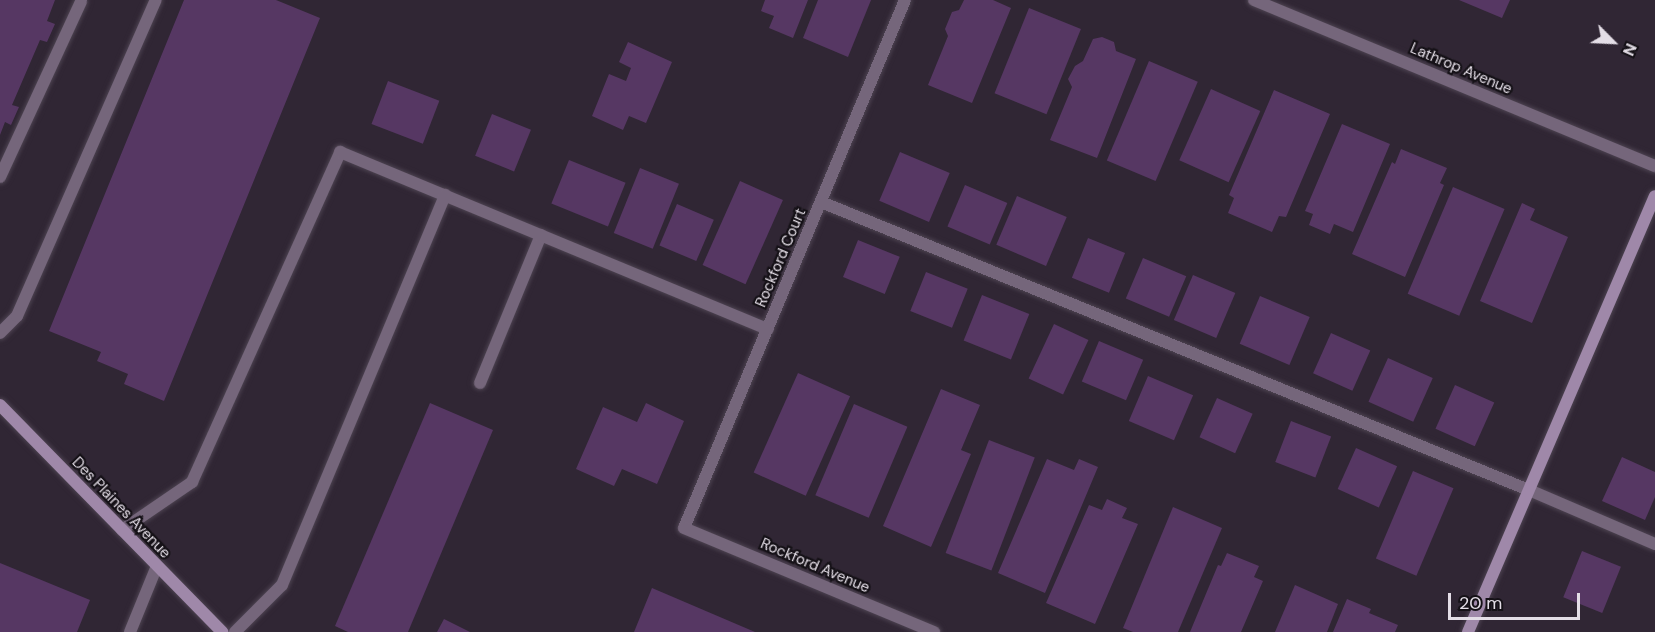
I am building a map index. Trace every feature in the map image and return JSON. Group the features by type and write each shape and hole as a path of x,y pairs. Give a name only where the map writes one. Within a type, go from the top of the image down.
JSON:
{"street":[{"path":"0,333 17,316 156,0"},
{"name":"Rockford Court","path":"684,528 905,0"},
{"name":"Lathrop Avenue","path":"1254,0 1655,166"},
{"path":"0,177 81,2"},
{"path":"122,530 192,482 340,152 768,328"},
{"path":"235,632 282,585 445,195"},
{"path":"1467,632 1655,196"},
{"path":"821,202 1655,544"},
{"path":"480,383 541,235"},
{"name":"Des Plaines Avenue","path":"0,405 222,632"},
{"name":"Rockford Avenue","path":"684,528 933,632"},
{"path":"130,632 157,566"}],"building":[{"path":"0,0 55,0 47,21 55,24 47,42 40,40 12,105 19,107 11,125 5,122 0,135"},
{"path":"184,0 276,0 320,18 164,401 124,384 128,374 97,361 101,352 49,331"},
{"path":"765,0 808,0 793,38 769,28 774,16 761,11"},
{"path":"818,0 871,0 848,57 803,38"},
{"path":"964,0 993,0 1011,8 972,103 928,85 948,36 945,29 952,12 959,10"},
{"path":"1459,0 1510,0 1502,18"},
{"path":"1029,8 1081,29 1046,114 995,93"},
{"path":"1102,37 1114,42 1116,51 1136,59 1097,158 1050,140 1072,87 1068,79 1075,66 1083,61 1093,39"},
{"path":"628,42 672,62 646,123 629,116 623,130 592,116 609,74 626,81 631,68 619,62"},
{"path":"1149,61 1198,82 1156,181 1107,160"},
{"path":"388,81 439,101 423,144 372,124"},
{"path":"1211,89 1260,111 1229,182 1179,160"},
{"path":"1274,90 1330,114 1286,217 1279,216 1272,232 1228,213 1234,198 1229,195"},
{"path":"492,114 531,130 514,171 475,156"},
{"path":"1342,124 1390,144 1353,232 1334,224 1330,234 1309,225 1313,214 1305,211"},
{"path":"1401,149 1447,168 1440,183 1444,185 1405,277 1352,254 1392,162 1395,164"},
{"path":"900,152 950,173 929,222 879,201"},
{"path":"569,160 626,183 608,226 551,204"},
{"path":"640,168 679,184 653,249 614,233"},
{"path":"740,181 783,200 746,284 703,265"},
{"path":"965,185 1007,203 990,244 947,226"},
{"path":"1453,187 1505,209 1459,316 1408,294"},
{"path":"1017,196 1067,217 1046,266 996,245"},
{"path":"1522,203 1535,209 1530,220 1568,237 1532,323 1480,301"},
{"path":"677,204 714,220 696,261 659,245"},
{"path":"1088,238 1125,253 1109,293 1072,278"},
{"path":"858,240 900,257 885,294 843,277"},
{"path":"1143,258 1186,276 1169,317 1126,299"},
{"path":"926,272 968,289 952,328 910,311"},
{"path":"1193,275 1235,293 1216,338 1174,320"},
{"path":"982,295 1029,314 1011,360 964,340"},
{"path":"1260,296 1310,317 1289,365 1240,344"},
{"path":"1054,324 1088,340 1063,394 1029,378"},
{"path":"1331,333 1370,350 1352,391 1313,373"},
{"path":"1099,341 1143,360 1126,400 1082,382"},
{"path":"1388,358 1433,378 1413,422 1368,402"},
{"path":"798,373 850,396 806,496 754,473"},
{"path":"1148,376 1193,395 1174,440 1129,421"},
{"path":"1455,385 1494,402 1475,446 1435,429"},
{"path":"941,389 980,405 961,450 971,454 931,547 883,526"},
{"path":"1217,398 1253,414 1235,453 1200,437"},
{"path":"430,403 493,430 408,632 348,632 335,626"},
{"path":"646,403 684,421 657,484 622,469 614,486 576,469 603,407 637,422"},
{"path":"854,404 907,427 869,518 815,495"},
{"path":"1291,421 1331,436 1315,477 1275,462"},
{"path":"989,440 1035,458 991,571 946,553"},
{"path":"1356,448 1397,466 1379,507 1338,489"},
{"path":"1622,457 1655,472 1655,497 1645,520 1602,501"},
{"path":"1047,459 1074,470 1079,459 1098,467 1045,593 998,573"},
{"path":"1413,471 1454,488 1416,576 1376,558"},
{"path":"1107,499 1127,508 1122,518 1138,524 1095,624 1046,603 1089,505 1102,510"},
{"path":"1173,507 1222,528 1178,632 1133,632 1123,628"},
{"path":"1582,551 1621,567 1602,613 1563,597"},
{"path":"1227,553 1259,566 1254,577 1263,581 1241,632 1190,632 1218,565 1221,566"},
{"path":"0,563 90,600 77,632 0,632"},
{"path":"1295,585 1338,604 1327,632 1275,632"},
{"path":"652,588 755,632 634,632"},
{"path":"1347,599 1371,609 1369,613 1398,625 1395,632 1333,632"},
{"path":"444,619 470,632 437,632"}]}
